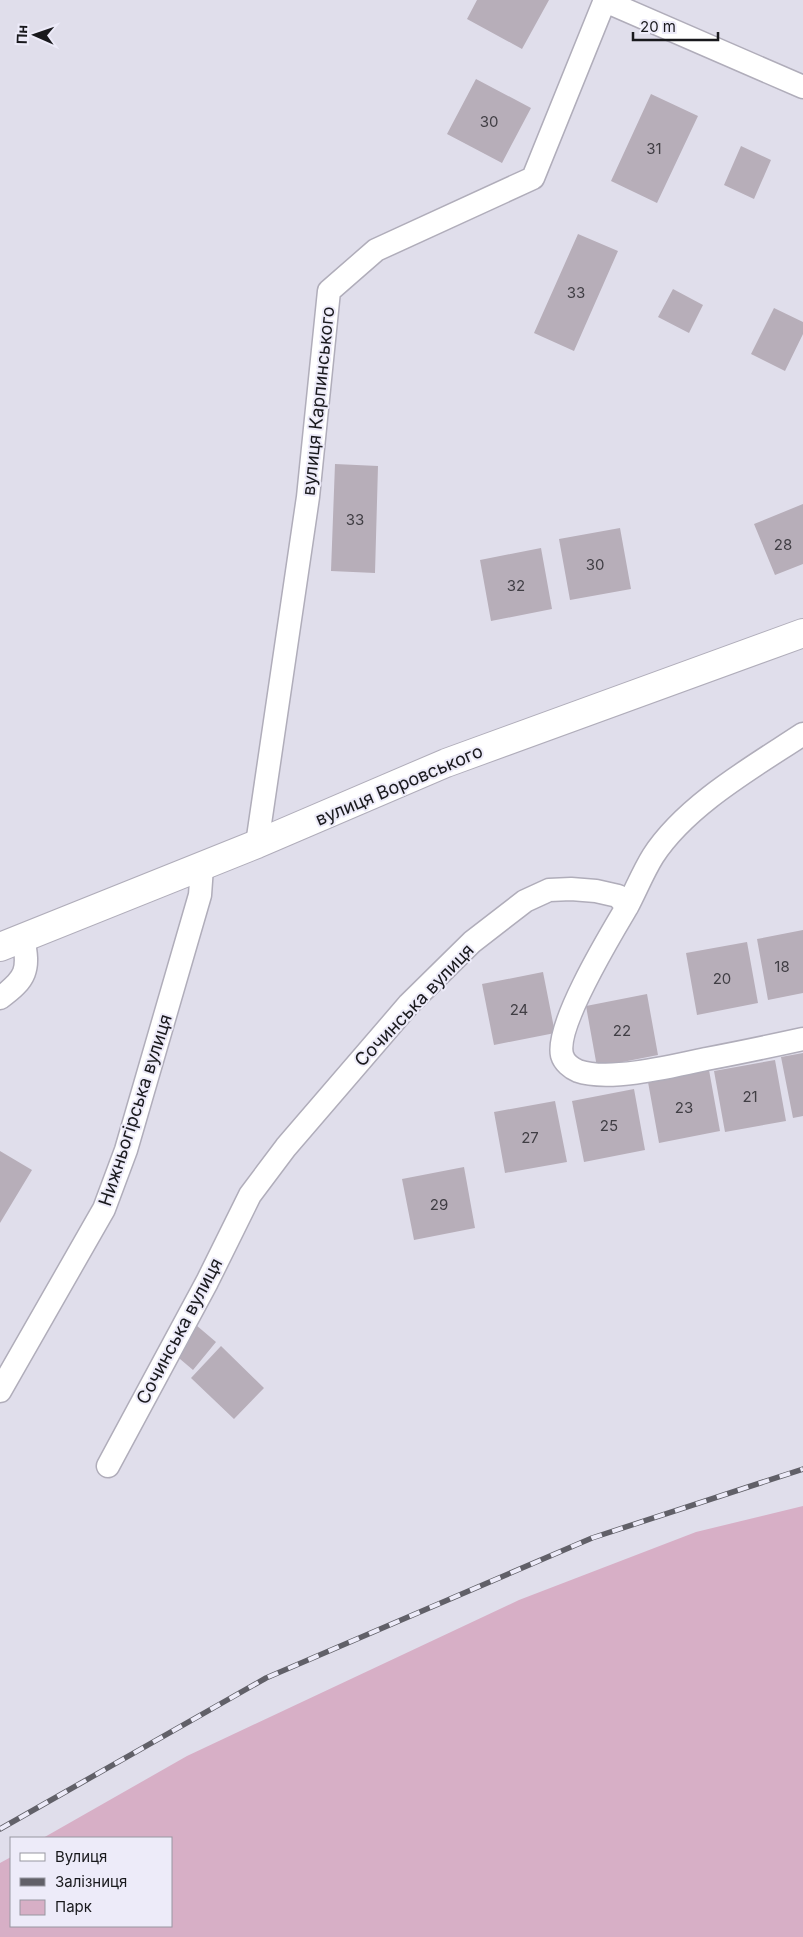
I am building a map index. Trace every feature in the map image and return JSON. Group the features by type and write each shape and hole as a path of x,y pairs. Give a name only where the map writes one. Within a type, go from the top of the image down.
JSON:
{"street":[{"path":"605,0 803,87"},
{"name":"вулиця Карпинського","path":"258,844 308,497 329,291 376,250 533,178 605,0"},
{"name":"вулиця Воровського","path":"11,943 258,844 446,763 803,633"},
{"path":"803,734 712,796 684,818 654,855 593,968 573,1010 562,1040 562,1056 568,1065 578,1071 616,1074 656,1070 803,1039"},
{"name":"Нижньогірська вулиця","path":"0,1391 104,1210 126,1150 200,896 202,867"},
{"name":"Сочинська вулиця","path":"108,1466 207,1282 250,1195 286,1147 409,1004 472,942 524,901 549,890 571,889 596,891 618,896 627,906"},
{"path":"0,998 17,985 26,968 26,953 11,943"}],"green space":[{"path":"803,1506 803,1937 0,1937 0,1863 10,1858 10,1927 172,1927 172,1837 45,1837 187,1756 519,1600 696,1532"}],"building":[{"path":"477,0 549,0 522,49 467,19"},
{"path":"476,79 531,108 502,163 447,134"},
{"path":"651,94 698,116 657,203 611,181"},
{"path":"741,146 771,160 754,199 724,185"},
{"path":"578,234 618,251 574,351 534,333"},
{"path":"673,289 703,305 689,333 658,317"},
{"path":"774,308 803,322 803,334 785,371 751,354"},
{"path":"335,464 378,466 375,573 331,571"},
{"path":"803,504 803,564 775,575 754,524"},
{"path":"620,528 631,589 570,600 559,539"},
{"path":"541,548 552,609 491,621 480,560"},
{"path":"803,930 803,993 768,1000 757,939"},
{"path":"747,942 758,1003 697,1015 686,953"},
{"path":"543,972 555,1033 494,1045 482,984"},
{"path":"647,994 658,1055 597,1067 586,1006"},
{"path":"803,1053 803,1116 793,1118 781,1057"},
{"path":"775,1060 786,1121 725,1132 714,1071"},
{"path":"709,1070 720,1131 659,1143 648,1082"},
{"path":"634,1089 645,1150 584,1162 572,1101"},
{"path":"555,1101 567,1162 505,1173 494,1112"},
{"path":"0,1151 32,1170 0,1223"},
{"path":"464,1167 475,1228 414,1240 402,1179"},
{"path":"196,1325 216,1342 193,1370 173,1353"},
{"path":"221,1346 264,1388 234,1419 191,1378"}],"railway":[{"path":"0,1829 266,1678 592,1538 803,1469"}]}
